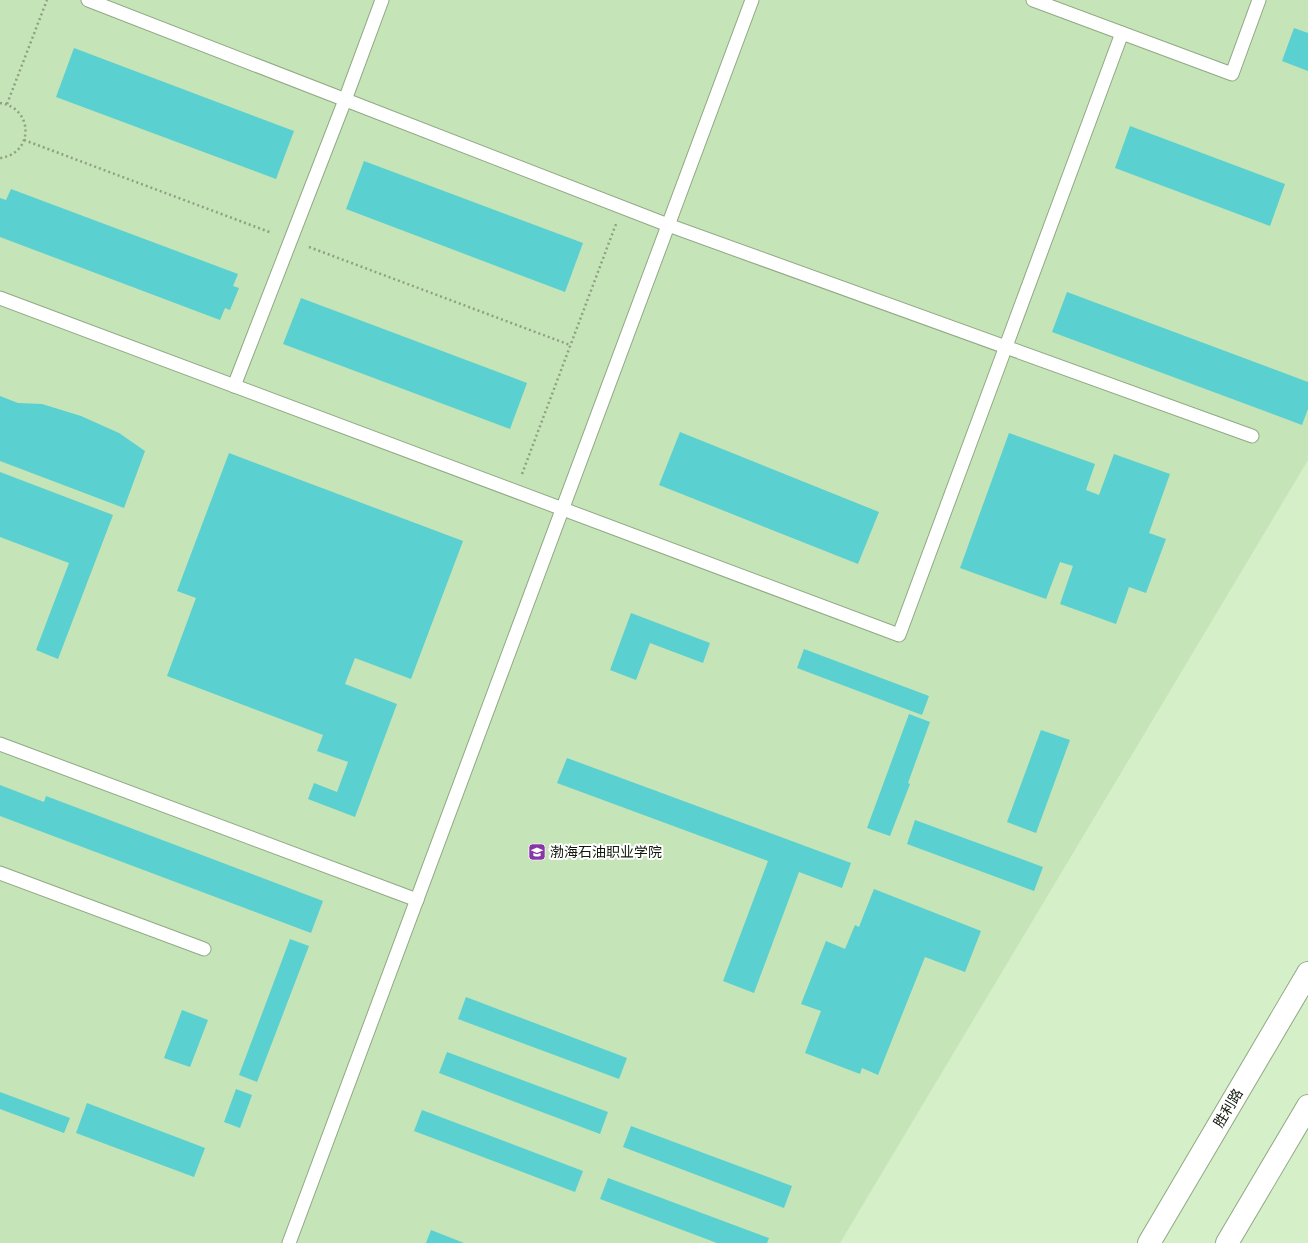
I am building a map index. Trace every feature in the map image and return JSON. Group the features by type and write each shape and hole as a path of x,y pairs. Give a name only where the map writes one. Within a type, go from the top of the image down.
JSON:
{"main road":[{"name":"胜利路","path":"1149,1243 1308,973"},
{"path":"1227,1243 1308,1106"}],"lane":[{"path":"88,0 668,225 1252,436"},
{"path":"234,386 345,100 382,0"},
{"path":"289,1243 752,0"},
{"path":"1034,0 1232,74 1259,0"},
{"path":"0,298 899,635 1122,33"},
{"path":"0,744 417,900"},
{"path":"0,873 204,949"}],"path":[{"path":"7,104 47,0"},
{"path":"0,103 7,104 16,109 23,118 26,133 19,148 11,155 0,158"},
{"path":"516,491 622,207"}],"shaded area":[{"name":"渤海石油职业学院","path":"0,0 1308,0 1308,460 840,1243 0,1243"}],"building":[{"path":"1294,28 1308,33 1308,71 1282,61"},
{"path":"74,48 294,131 276,179 56,97"},
{"path":"1130,126 1285,184 1270,226 1115,168"},
{"path":"364,161 583,243 565,292 346,209"},
{"path":"11,189 238,274 233,286 239,288 230,310 225,308 220,320 0,237 0,198 6,200"},
{"path":"1067,292 1308,382 1308,409 1302,425 1052,332"},
{"path":"301,298 527,383 510,429 283,344"},
{"path":"0,396 18,403 42,404 81,416 119,433 145,451 124,508 0,461"},
{"path":"680,432 879,512 858,564 659,485"},
{"path":"1009,433 1095,464 1086,490 1099,495 1114,454 1170,474 1149,533 1166,539 1146,593 1129,587 1116,624 1060,604 1073,566 1060,562 1046,599 960,568"},
{"path":"229,453 463,541 411,679 355,658 345,684 397,704 355,817 308,799 314,783 337,792 348,762 317,751 323,735 167,676 196,598 177,591"},
{"path":"0,472 113,515 58,659 36,650 69,563 0,537"},
{"path":"631,613 710,643 703,663 650,643 636,680 610,670"},
{"path":"804,649 929,696 922,715 797,668"},
{"path":"909,714 930,722 908,783 910,784 890,836 867,828"},
{"path":"1041,730 1070,740 1036,833 1007,822"},
{"path":"567,758 851,863 842,888 799,872 754,993 723,981 768,861 557,783"},
{"path":"0,785 44,802 46,796 323,901 311,933 0,816"},
{"path":"915,820 1043,867 1034,891 907,844"},
{"path":"874,889 981,931 965,972 925,957 878,1075 862,1068 860,1074 805,1053 821,1011 801,1004 826,941 845,949 855,925 859,927"},
{"path":"290,939 309,946 257,1082 239,1075"},
{"path":"466,997 627,1058 619,1079 458,1019"},
{"path":"182,1010 208,1020 190,1067 164,1058"},
{"path":"447,1052 608,1112 600,1134 439,1073"},
{"path":"236,1089 252,1095 240,1128 224,1122"},
{"path":"0,1092 70,1118 64,1133 0,1109"},
{"path":"87,1103 205,1148 194,1177 76,1133"},
{"path":"422,1110 583,1171 575,1192 414,1131"},
{"path":"631,1126 792,1186 784,1208 623,1147"},
{"path":"608,1178 769,1238 767,1243 717,1243 600,1199"},
{"path":"431,1230 464,1243 426,1243"}],"place":[{"name":"渤海石油职业学院","path":"537,852"}]}
